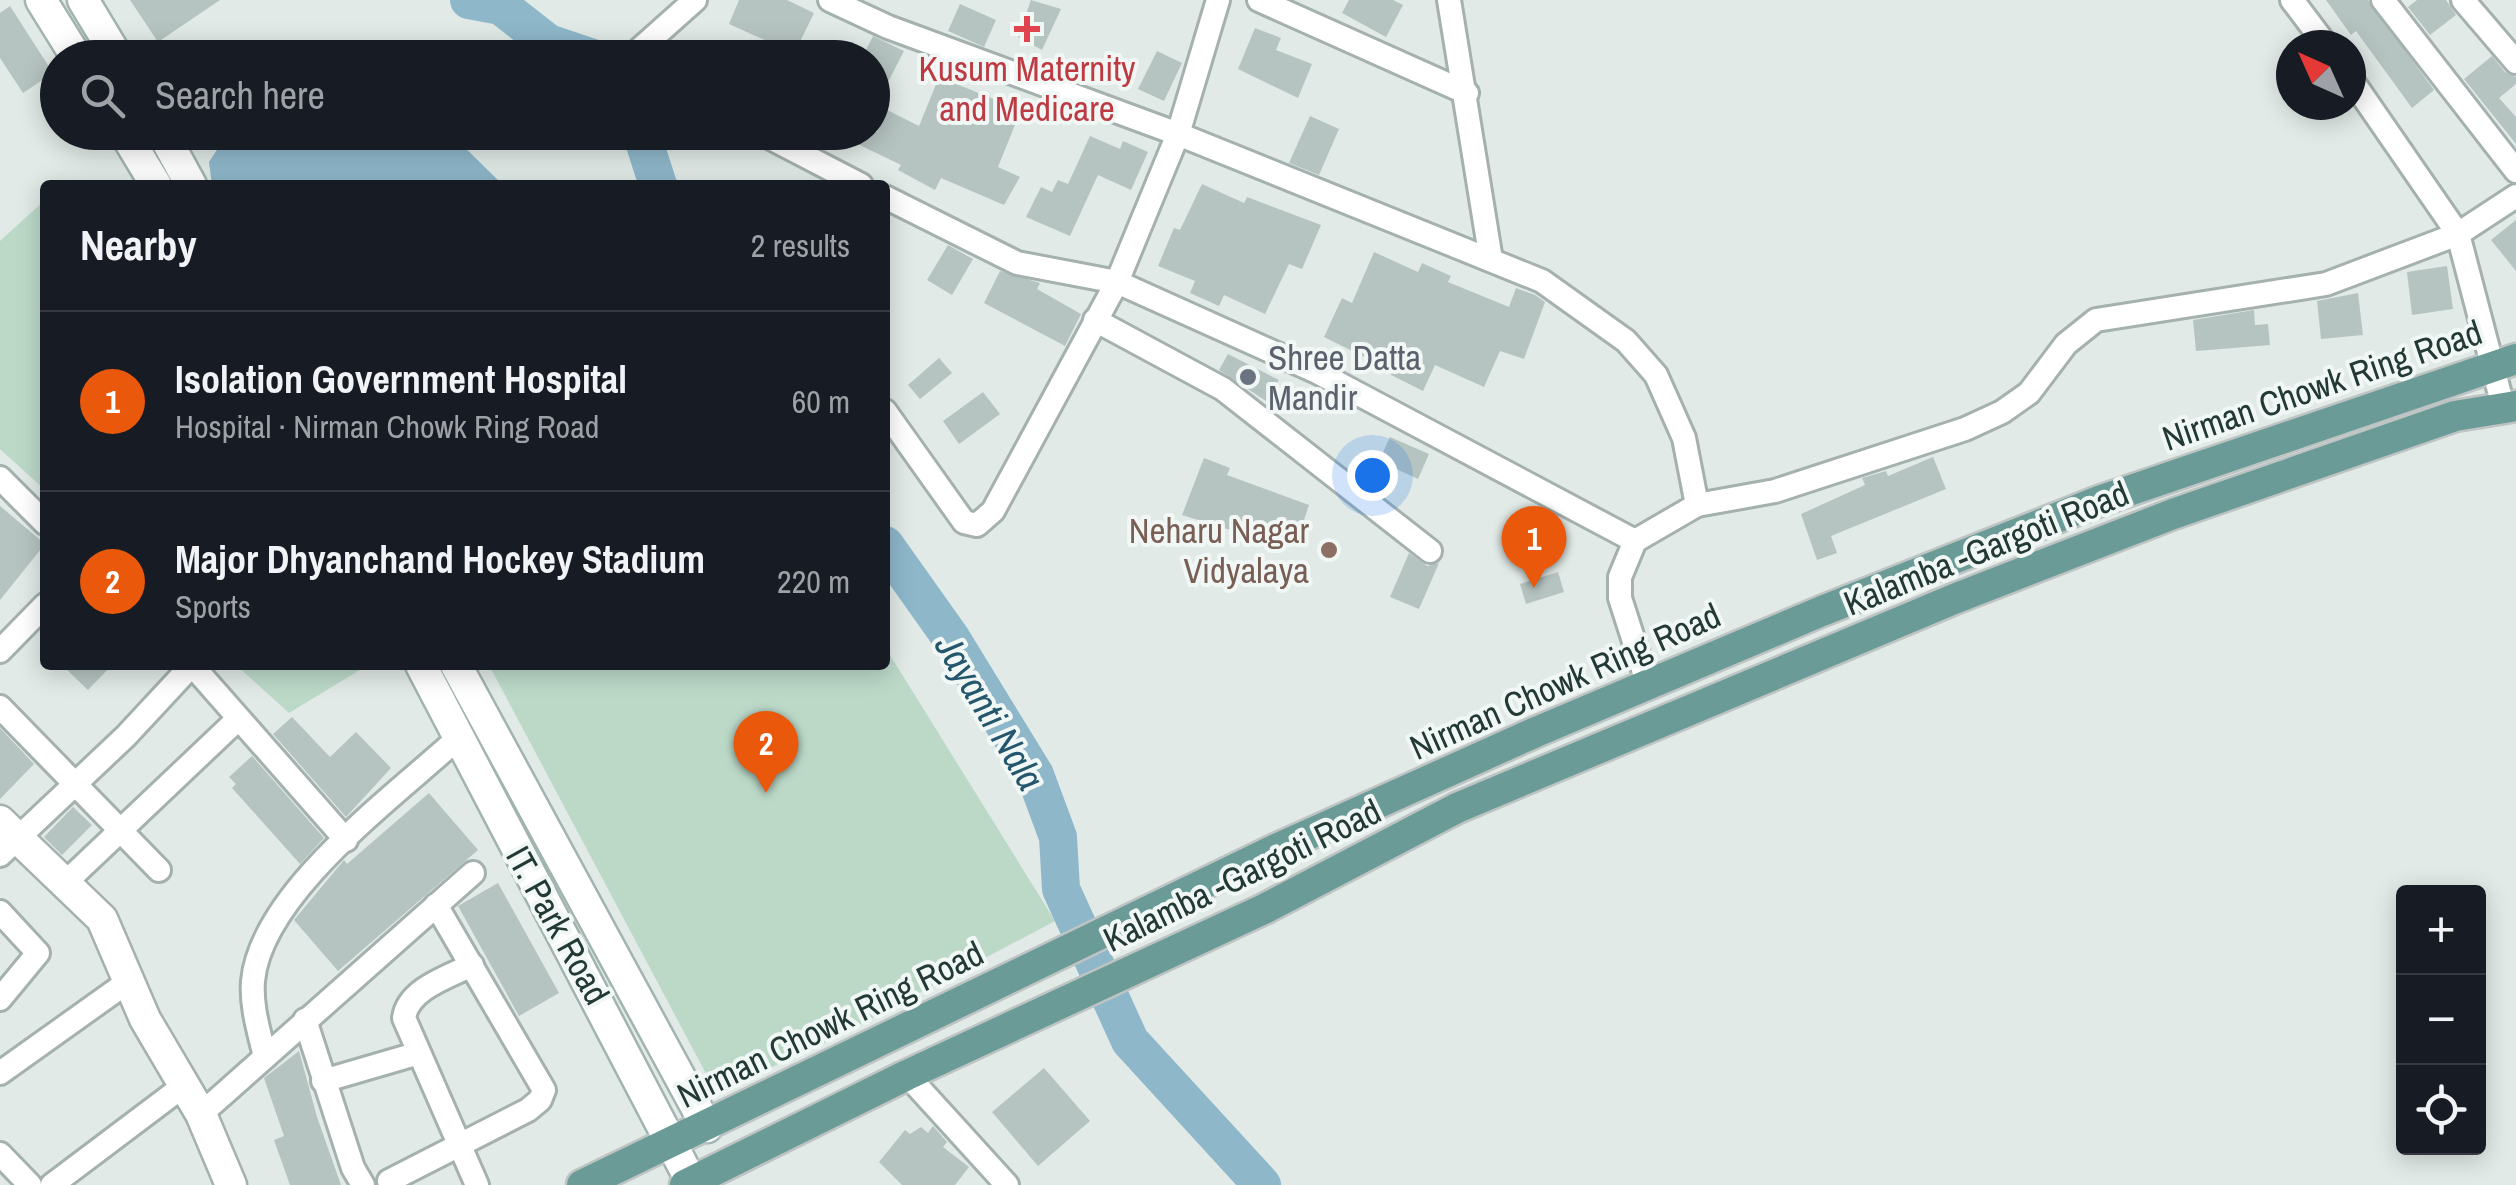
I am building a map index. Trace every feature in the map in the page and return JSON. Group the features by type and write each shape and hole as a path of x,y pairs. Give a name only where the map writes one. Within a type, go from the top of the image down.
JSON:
{"main road":[{"path":"41,0 66,40"},
{"path":"83,0 107,40"},
{"path":"135,150 153,180"},
{"path":"172,150 188,180"},
{"name":"Nirman Chowk Ring Road","path":"582,1185 1276,849 1648,684 2099,500 2504,363"},
{"name":"Kalamba -Gargoti Road","path":"690,1184 907,1075 1383,850 1457,808 1954,599 2173,514 2455,416 2510,408"},
{"name":"IT. Park Road","path":"423,670 674,1141 690,1184"},
{"name":"IT. Park Road","path":"459,670 707,1127"},
{"path":"6,837 65,883 102,919 145,1018 202,1114 223,1181"}],"street":[{"path":"650,40 695,0"},
{"path":"830,0 888,27 1178,134 1542,281 1626,341 1656,375 1684,438 1697,505"},
{"path":"890,418 964,522 977,525 992,511 1117,282 1178,134 1218,0"},
{"path":"1260,0 1467,93"},
{"path":"1449,0 1491,260"},
{"path":"2382,0 2516,171"},
{"path":"2463,0 2516,62"},
{"path":"2305,4 2318,30"},
{"path":"2366,100 2458,234 2504,363 2510,408"},
{"path":"794,150 851,180"},
{"path":"1648,684 1620,598 1620,576 1635,540 1697,505 1775,490 1965,429 2028,393 2066,344 2096,320 2326,284 2458,234 2516,196"},
{"path":"890,199 1017,262 1117,282 1317,372 1635,540"},
{"path":"1095,320 1223,389 1430,551"},
{"path":"0,478 40,518"},
{"path":"0,652 40,610"},
{"path":"6,837 76,782 187,670"},
{"path":"196,670 346,840"},
{"path":"0,707 159,870"},
{"path":"65,883 238,719"},
{"path":"265,1056 252,1006 254,976 266,936 280,909 346,840 458,738"},
{"path":"202,1114 473,873"},
{"path":"389,1182 528,1110 540,1100 544,1090 436,905"},
{"path":"0,912 38,953 0,999"},
{"path":"472,965 415,995 406,1006 404,1018 477,1185"},
{"path":"0,1073 129,981"},
{"path":"305,1020 362,1185"},
{"path":"324,1081 420,1053"},
{"path":"907,1075 1007,1185"},
{"path":"52,1185 186,1084"},
{"path":"0,1154 30,1185"}],"green space":[{"path":"40,205 40,485 0,449 0,241"},
{"path":"890,655 1055,921 819,1046 730,1086 711,1083 492,670 890,670"},
{"path":"242,670 360,670 289,713"}],"water":[{"path":"217,150 467,150 498,180 211,180 209,162"}],"building":[{"path":"130,0 220,0 161,40 157,40"},
{"path":"739,0 787,0 814,13 801,40 765,40 729,24"},
{"path":"1031,0 1061,9 1042,50 1018,37"},
{"path":"1349,0 1393,0 1403,5 1386,37 1342,13"},
{"path":"2326,0 2368,0 2434,90 2412,108 2366,45 2366,30 2347,30"},
{"path":"2417,0 2446,0 2456,15 2430,35 2408,7"},
{"path":"960,4 996,20 984,47 948,31"},
{"path":"10,6 40,53 40,82 23,93 0,58 0,13"},
{"path":"1255,28 1281,38 1276,50 1312,64 1298,98 1238,69"},
{"path":"890,44 904,51 890,78"},
{"path":"1157,51 1182,63 1164,101 1138,89"},
{"path":"2492,56 2505,72 2516,77 2516,84 2499,98 2516,117 2516,144 2464,79"},
{"path":"939,77 1021,110 998,167 1020,177 1004,205 941,178 935,190 898,170 901,165 870,150 890,150 890,112 919,126"},
{"path":"1310,116 1339,129 1319,175 1289,163"},
{"path":"1090,136 1120,149 1123,141 1148,152 1131,190 1098,175 1070,236 1026,217 1041,187 1052,192 1058,180 1068,184"},
{"path":"1202,184 1244,203 1247,197 1321,225 1302,269 1289,264 1265,314 1224,295 1219,306 1190,293 1195,281 1158,266 1174,228 1180,230"},
{"path":"2516,220 2516,271 2491,240"},
{"path":"948,245 973,259 952,295 927,280"},
{"path":"1374,252 1418,272 1422,263 1451,276 1448,282 1509,307 1516,288 1545,302 1524,359 1500,351 1484,387 1435,365 1423,391 1391,375 1393,371 1324,337 1342,298 1352,303"},
{"path":"2447,266 2453,309 2412,315 2407,272"},
{"path":"1000,271 1040,283 1037,289 1081,314 1065,346 984,303"},
{"path":"2358,293 2363,335 2321,339 2317,301"},
{"path":"2254,310 2255,325 2268,324 2270,345 2196,351 2193,320"},
{"name":"Shree Datta Mandir","path":"1228,354 1279,380 1266,401 1219,370"},
{"path":"939,358 952,373 920,399 908,385"},
{"path":"983,392 1000,414 959,444 943,421"},
{"path":"1390,437 1429,454 1418,479 1379,461"},
{"path":"1933,457 1946,489 1831,536 1837,553 1817,560 1801,514 1865,485 1862,478 1886,471 1888,476"},
{"path":"1204,458 1230,468 1227,475 1309,505 1299,535 1259,522 1253,537 1182,515"},
{"path":"0,506 40,540 40,550 0,600"},
{"path":"1409,553 1427,566 1439,563 1419,609 1390,597"},
{"path":"1558,572 1564,592 1526,604 1520,584"},
{"path":"67,670 107,670 88,690"},
{"path":"292,717 330,757 356,732 391,768 346,817 273,734"},
{"path":"0,728 34,764 0,799"},
{"path":"252,756 324,838 300,864 232,788 236,784 229,777"},
{"path":"429,793 478,850 338,971 294,920 344,860 347,864"},
{"path":"73,807 92,825 62,855 44,837"},
{"path":"498,883 559,993 519,1016 458,906"},
{"path":"299,1051 341,1185 290,1185 274,1140 284,1136 264,1078"},
{"path":"1044,1068 1090,1121 1038,1166 992,1112"},
{"path":"933,1126 947,1142 943,1147 969,1167 955,1185 902,1185 879,1162 905,1130 910,1134 921,1127 928,1133"}],"waterway":[{"name":"Jayanti Nala","path":"469,0 501,6 544,40"},
{"name":"Jayanti Nala","path":"647,150 656,180"},
{"name":"Jayanti Nala","path":"890,552 951,638 1035,775 1058,837 1061,889 1130,1041 1262,1185"}],"place":[{"name":"Kusum Maternity and Medicare","path":"1027,29"},
{"name":"Shree Datta Mandir","path":"1248,377"},
{"name":"Neharu Nagar Vidyalaya","path":"1329,550"},
{"name":"Isolation Government Hospital","path":"1534,588"},
{"name":"Major Dhyanchand Hockey Stadium","path":"766,793"}]}
